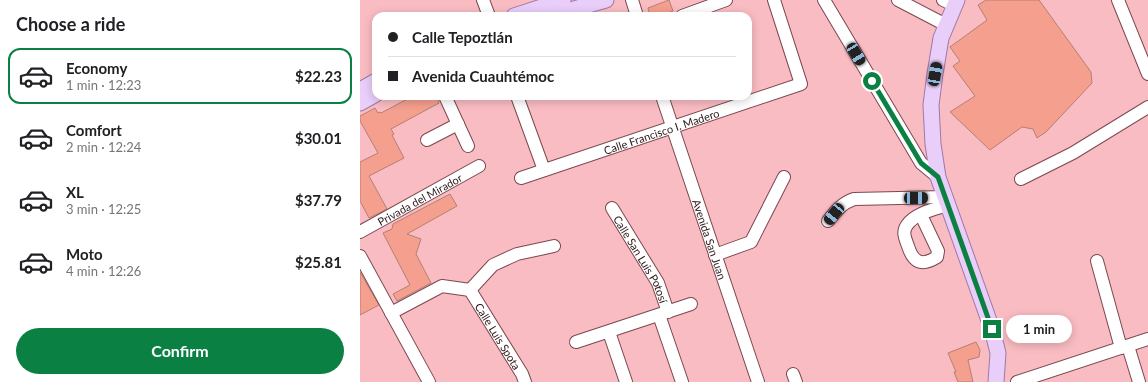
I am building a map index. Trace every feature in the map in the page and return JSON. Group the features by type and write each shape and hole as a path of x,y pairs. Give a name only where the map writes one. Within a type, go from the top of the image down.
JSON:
{"main road":[{"path":"526,12 563,0"},
{"path":"581,12 606,0"},
{"path":"948,1 946,25 941,38 931,105 933,144 938,177 992,329 998,353 996,382"},
{"path":"360,90 372,83"},
{"path":"360,103 372,96"}],"street":[{"path":"483,0 488,12"},
{"path":"632,0 636,12"},
{"path":"693,12 726,0"},
{"name":"Calle Francisco I. Madero","path":"521,178 801,84 774,0"},
{"path":"824,0 921,163 938,177"},
{"path":"898,0 946,25"},
{"path":"1119,0 1148,74"},
{"path":"447,100 468,146"},
{"path":"518,100 544,170"},
{"name":"Avenida San Juan","path":"663,100 758,382"},
{"path":"1021,179 1073,153 1148,107"},
{"path":"427,140 458,124"},
{"name":"Privada del Mirador","path":"360,232 479,166"},
{"path":"715,255 751,242 784,177"},
{"path":"828,221 839,207 854,199 947,201"},
{"path":"921,215 947,201"},
{"name":"Calle San Luis Potosí","path":"612,208 658,283 663,313 682,382"},
{"path":"391,313 442,286 470,290 493,265 517,254 554,246"},
{"path":"360,256 429,382"},
{"path":"1097,260 1125,347 1139,382"},
{"name":"Calle Luis Spota","path":"470,290 522,374 525,382"},
{"path":"576,342 691,304"},
{"path":"609,332 626,382"},
{"path":"1017,382 1148,339"}],"building":[{"path":"669,0 673,11 649,12 648,8"},
{"path":"986,0 1039,0 1091,72 1092,83 1046,132 1037,138 1033,129 1022,127 990,150 950,112 975,96 953,66 960,61 950,47 987,20 978,5"},
{"path":"405,100 438,100 439,103 391,129 394,134 392,135 404,158 369,176 387,209 369,218 360,201 360,162 378,153 360,121 360,116 375,108 378,113 381,113"},
{"path":"450,194 457,206 407,234 421,239 416,254 431,283 397,301 393,294 410,285 383,233 392,229 393,224"},
{"path":"360,272 379,305 360,315"},
{"path":"976,342 980,350 979,357 968,360 973,382 958,382 954,372 956,372 948,353"}],"route":[{"path":"872,81 921,163 938,177 992,329"}]}
